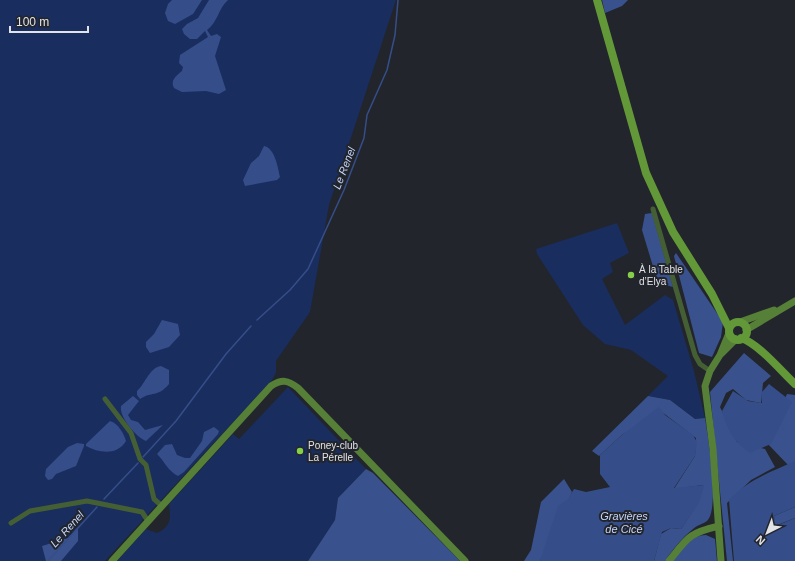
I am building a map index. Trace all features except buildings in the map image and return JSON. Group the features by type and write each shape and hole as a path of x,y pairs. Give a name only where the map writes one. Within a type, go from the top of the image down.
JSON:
{"main road":[{"path":"597,0 646,172 673,232 712,294 729,331 742,335 795,384"},
{"path":"712,294 738,322 744,325 742,335"},
{"path":"720,354 742,335 795,301"},
{"path":"721,561 713,449 705,386 710,371 720,354 729,331 738,322 786,307"},
{"path":"112,561 271,386 284,380 292,383 298,388 465,561"},
{"path":"669,561 696,531 719,526"}],"street":[{"path":"653,209 696,355 700,364 710,371"},
{"path":"105,399 131,433 140,459 146,466 154,499 162,506"},
{"path":"10,523 30,511 87,501 142,512 148,521"}],"shaded area":[{"path":"0,0 396,0 329,205 310,312 276,361 276,373 272,380 105,561 0,561"},
{"path":"602,0 628,0 622,6 605,13"},
{"path":"652,213 673,287 658,283 642,230 645,214"},
{"path":"617,223 629,253 610,263 613,272 602,279 625,325 665,295 673,300 694,371 705,418 695,419 670,400 648,396 668,376 631,350 605,344 583,325 537,254 536,249"},
{"path":"676,253 723,322 721,337 712,357 699,353 674,256"},
{"path":"744,353 771,376 763,383 761,403 746,400 733,389 726,393 720,407 737,442 765,449 775,467 751,480 727,503 733,561 727,561 710,392"},
{"path":"288,387 366,469 338,498 335,520 308,561 117,561 146,529 157,533 165,528 170,518 169,504 233,434 239,439"},
{"path":"787,394 795,395 795,464 790,467 766,442"},
{"path":"648,396 670,400 695,419 705,418 712,472 713,503 711,514 707,521 685,536 665,561 654,561 661,534 671,528 681,529 695,508 702,491 703,485 674,489 695,456 696,438 662,412 623,434 599,456 592,451"},
{"path":"366,469 373,473 460,561 308,561 335,520 338,498"},
{"path":"564,479 572,492 541,559 540,561 524,561 531,550 541,502"},
{"path":"795,507 795,518 775,526 774,516"},
{"path":"78,527 78,541 61,561 46,561 42,546 68,538"},
{"path":"706,535 715,539 717,561 672,561 683,547 691,540"}],"water":[{"path":"172,0 202,0 193,14 175,24 168,21 165,13 168,4"},
{"path":"209,0 228,0 222,7 214,23 207,30 211,36 217,34 221,37 215,56 226,90 219,94 206,91 182,92 174,88 173,85 174,78 182,71 183,67 179,63 180,55 208,37 205,31 197,39 190,39 184,34 182,29 187,24 198,18"},
{"path":"264,146 271,150 277,164 280,177 277,180 245,186 243,180 251,163 259,156"},
{"path":"162,320 178,324 180,335 169,347 150,353 146,347 146,342 154,334"},
{"path":"161,366 169,370 169,384 158,393 148,395 140,399 137,395 137,391 153,370"},
{"path":"769,384 792,402 771,444 750,453 735,440 726,424 722,411 733,391 748,401 762,403 761,393"},
{"path":"133,396 139,401 128,415 131,420 138,422 145,430 163,425 146,441 133,431 125,421 121,410 121,406"},
{"name":"Gravières de Cicé","path":"659,407 665,415 693,435 697,442 695,456 674,488 704,485 699,503 681,529 671,528 662,532 654,561 540,561 558,506 568,499 574,489 586,492 610,487 600,474 600,455 623,434"},
{"path":"110,421 118,426 124,435 126,441 122,446 108,452 96,450 86,446 86,444"},
{"path":"214,427 219,431 218,434 184,472 178,476 169,469 157,454 165,445 172,444 177,455 190,458 202,441 204,432"},
{"path":"77,443 84,444 84,446 76,466 56,474 52,479 48,480 45,476 46,469 68,447"},
{"path":"795,461 795,507 774,516 776,526 795,518 795,561 734,561 729,500 751,482"}],"waterway":[{"name":"Le Renel","path":"257,320 290,290 308,269 344,190 364,138 367,115 387,70 395,35 398,0"},
{"name":"Le Renel","path":"143,457 176,421 226,354 251,326"},
{"name":"Le Renel","path":"104,499 138,463"},
{"name":"Le Renel","path":"48,561 97,507"}],"place":[{"name":"À la Table d’Elya","path":"631,275"},
{"name":"Poney-club La Pérelle","path":"300,451"}]}
